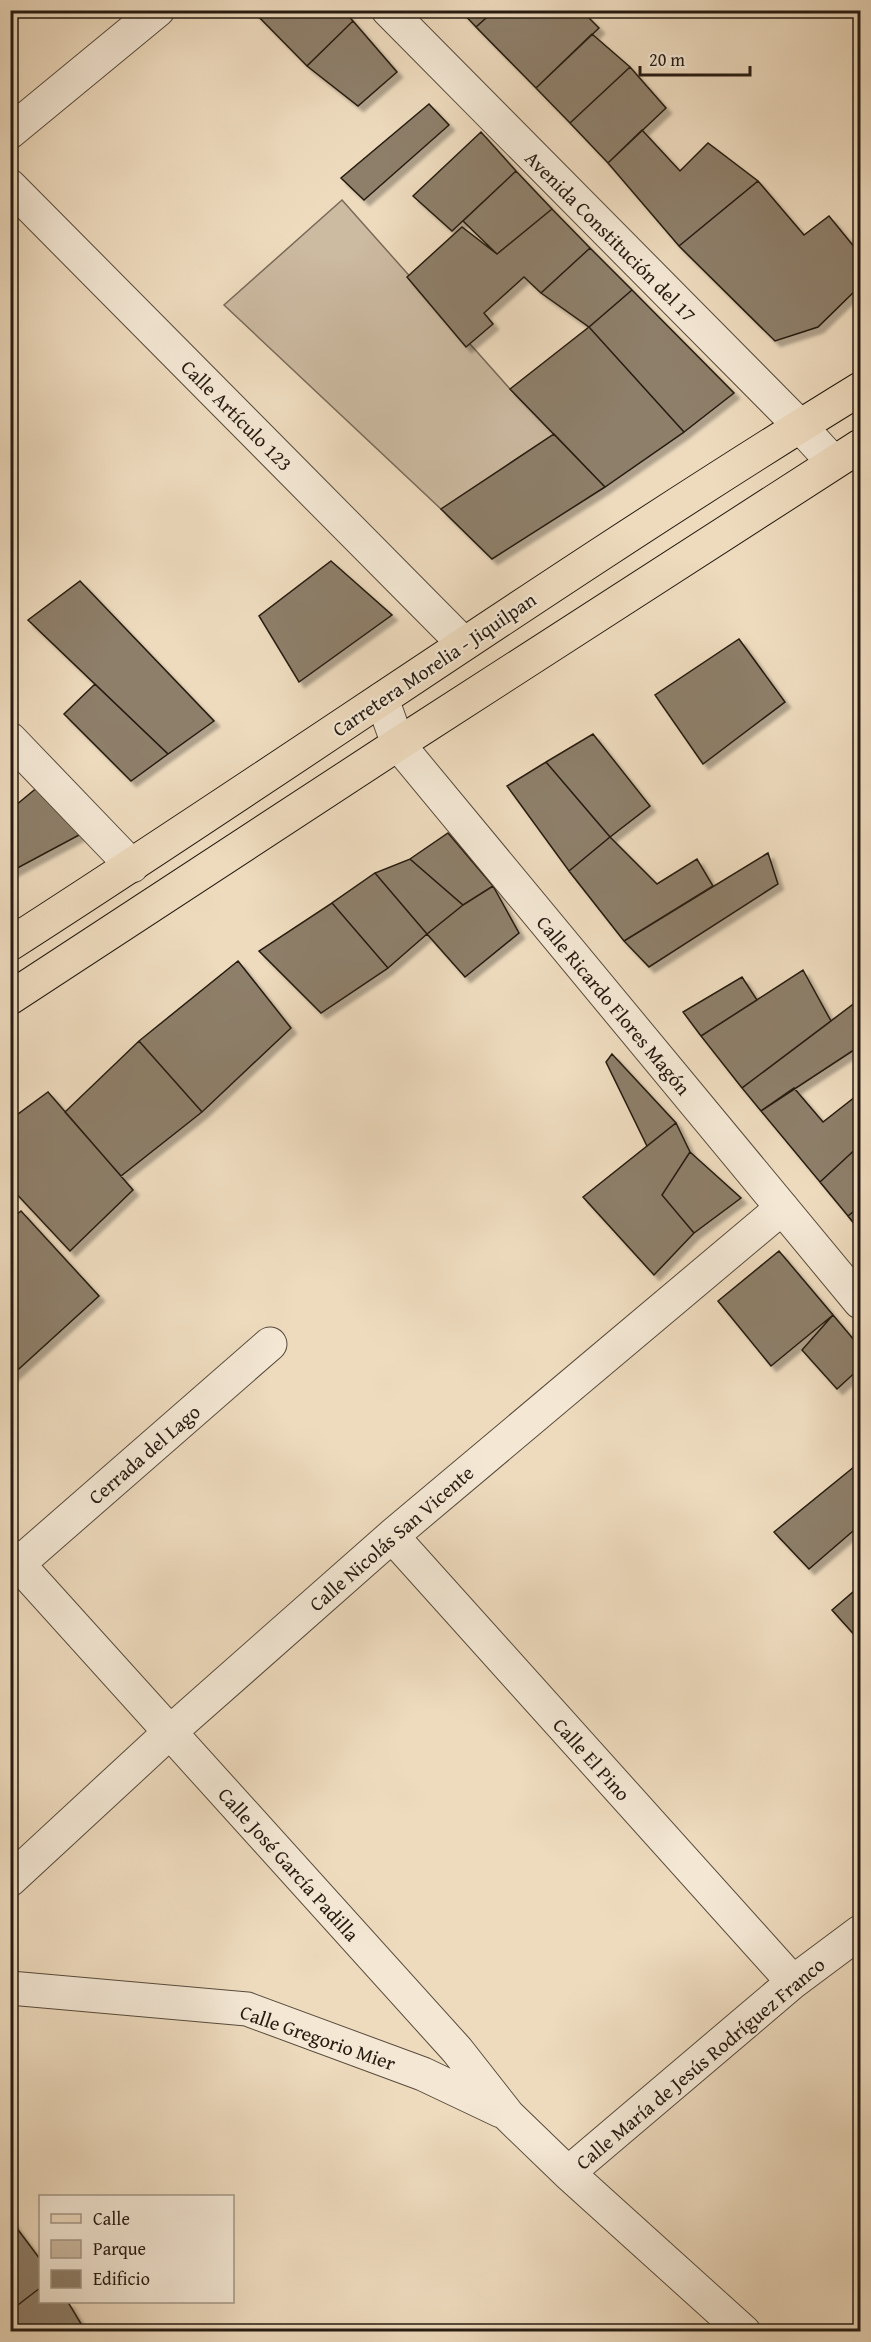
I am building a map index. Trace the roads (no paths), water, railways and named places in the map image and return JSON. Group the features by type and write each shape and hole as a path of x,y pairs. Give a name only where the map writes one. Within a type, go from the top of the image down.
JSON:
{"main road":[{"name":"Carretera Morelia - Jiquilpan","path":"10,944 132,866 463,643 800,426 861,390"},
{"path":"10,998 398,744 861,446"}],"street":[{"path":"10,132 158,10"},
{"name":"Avenida Constitución del 17","path":"387,10 833,462"},
{"name":"Calle Artículo 123","path":"10,186 463,643"},
{"name":"Calle Ricardo Flores Magón","path":"381,699 398,744 861,1302"},
{"path":"10,739 132,866"},
{"name":"Calle Nicolás San Vicente","path":"10,1880 170,1732 392,1536 782,1208"},
{"name":"Cerrada del Lago","path":"13,1563 270,1344"},
{"name":"Calle El Pino","path":"392,1536 793,1982"},
{"name":"Calle José García Padilla","path":"13,1563 170,1732 457,2050 508,2115 568,2173"},
{"name":"Calle María de Jesús Rodríguez Franco","path":"568,2173 793,1982 861,1932"},
{"name":"Calle Gregorio Mier","path":"10,1988 247,2009 423,2074 508,2115"},
{"path":"568,2173 744,2331"}]}
